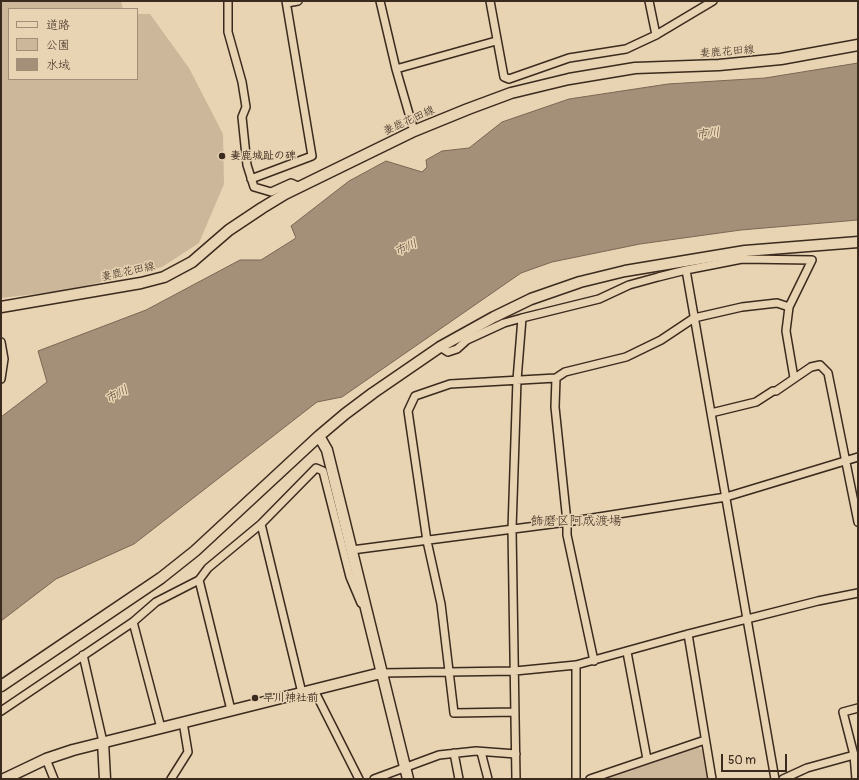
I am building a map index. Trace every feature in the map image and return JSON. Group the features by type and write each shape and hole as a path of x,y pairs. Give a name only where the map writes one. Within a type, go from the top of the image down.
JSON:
{"street":[{"path":"228,1 228,32 239,71 246,107 242,117 247,165 254,187 271,192 291,183 300,187"},
{"path":"251,179 312,156 287,2 298,1"},
{"path":"380,1 396,69 414,131"},
{"path":"490,1 496,41 504,77 509,79 569,58 626,49 656,35 712,1"},
{"path":"649,1 656,35"},
{"path":"396,69 496,41"},
{"name":"妻鹿花田線","path":"1,307 141,283 164,277 192,262 229,230 262,208 300,187 414,131 511,93 590,74 634,68 719,65 782,59 858,45"},
{"path":"1,686 167,574 195,552 319,436 373,393 440,347 494,317 531,299 580,282 625,271 743,255 858,242"},
{"path":"440,347 448,352 457,349 467,340 504,323 599,299 629,285 743,255 812,260 789,306 786,330 794,378"},
{"path":"686,270 775,779"},
{"path":"515,712 454,713 441,604 427,540 408,411 415,396 450,384 556,378 565,372 626,357 661,340 694,318 713,313 777,303 789,306"},
{"path":"516,779 512,528 517,380 522,318"},
{"path":"1,342 4,359 1,379"},
{"path":"711,413 756,402 776,391 811,367 820,365 828,372 858,522"},
{"path":"556,378 555,408 567,522 567,535 594,661"},
{"path":"319,436 327,450 408,779"},
{"path":"352,550 567,522 726,497 858,457"},
{"path":"1,711 133,622 156,602 199,580 208,568 261,524 316,468 323,471 350,577 371,627"},
{"path":"261,524 302,693"},
{"path":"199,580 231,710"},
{"path":"4,779 46,760 73,750 381,673 515,671 576,665 688,634 858,593"},
{"path":"133,622 161,728"},
{"path":"688,634 712,779"},
{"path":"627,652 647,759"},
{"path":"83,655 103,742 104,779"},
{"path":"576,665 576,779"},
{"path":"314,690 359,779"},
{"path":"856,779 854,755 843,712 858,708"},
{"path":"171,779 188,752 184,722"},
{"path":"590,779 705,740"},
{"path":"374,779 440,755 481,752 516,754"},
{"path":"481,752 488,779"},
{"path":"454,754 459,779"},
{"path":"783,779 807,768 854,755"},
{"path":"46,760 54,779"}],"green space":[{"path":"1,1 121,1 123,8 8,8 8,80 138,80 138,14 150,14 189,68 223,134 224,184 199,243 162,267 69,290 1,298"},
{"path":"696,746 702,750 707,779 602,779"}],"water":[{"name":"市川","path":"858,63 858,220 741,230 640,244 552,262 521,273 342,397 317,402 134,544 56,579 1,621 1,417 47,382 38,351 146,310 240,260 261,260 296,238 291,226 349,181 386,161 422,172 427,167 426,160 442,151 469,148 502,122 569,99 668,84 765,78"}],"place":[{"name":"妻鹿城趾の碑","path":"222,156"},
{"name":"早川神社前","path":"255,698"}],"district":[{"name":"飾磨区阿成渡場","path":"576,522"}]}
